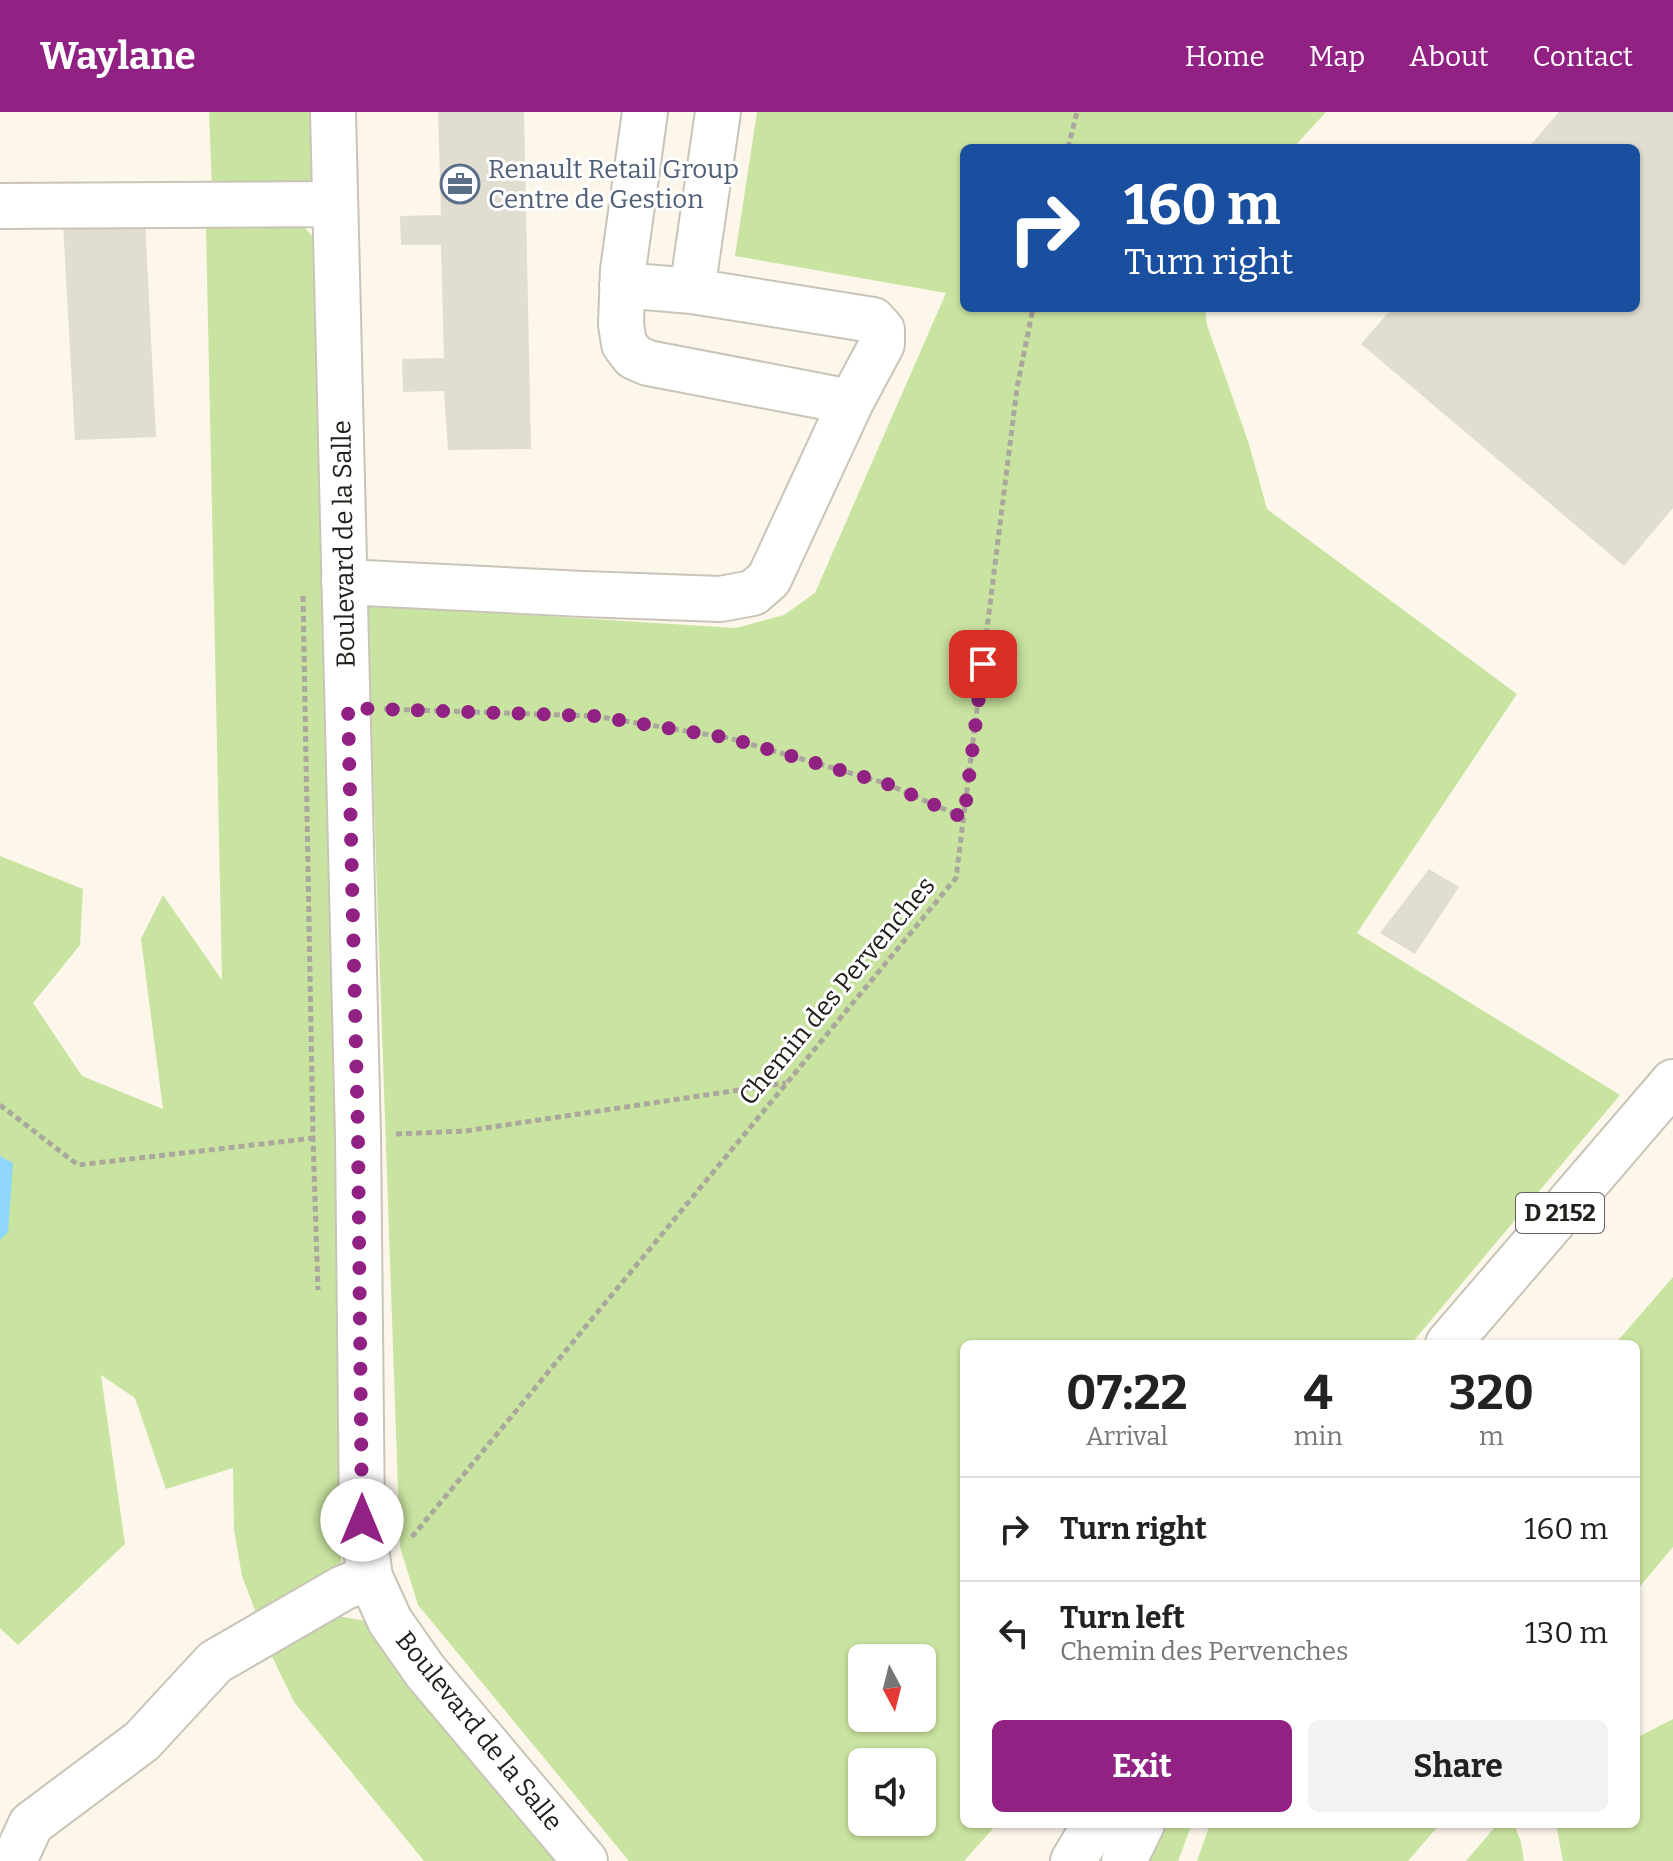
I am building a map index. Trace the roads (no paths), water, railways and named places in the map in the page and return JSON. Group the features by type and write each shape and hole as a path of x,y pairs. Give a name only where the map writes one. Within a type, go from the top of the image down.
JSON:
{"street":[{"name":"Boulevard de la Salle","path":"333,112 358,1136 362,1520 370,1577 390,1621 425,1671 585,1861"},
{"path":"645,112 622,285 624,344 634,357 648,363 851,402"},
{"path":"692,291 718,112"},
{"path":"0,206 335,204"},
{"path":"344,582 720,599 753,593 769,579 851,402 882,344 882,330 873,320 692,291 622,285"},
{"name":"D 2152","path":"1451,1340 1673,1082"},
{"path":"14,1861 31,1824 142,1741 215,1662 343,1588 370,1577"},
{"path":"1073,1861 1093,1828"},
{"path":"1124,1861 1140,1828"}],"water":[{"path":"0,1156 13,1163 8,1232 0,1240"}],"place":[{"name":"Renault Retail Group Centre de Gestion","path":"460,184"}]}
